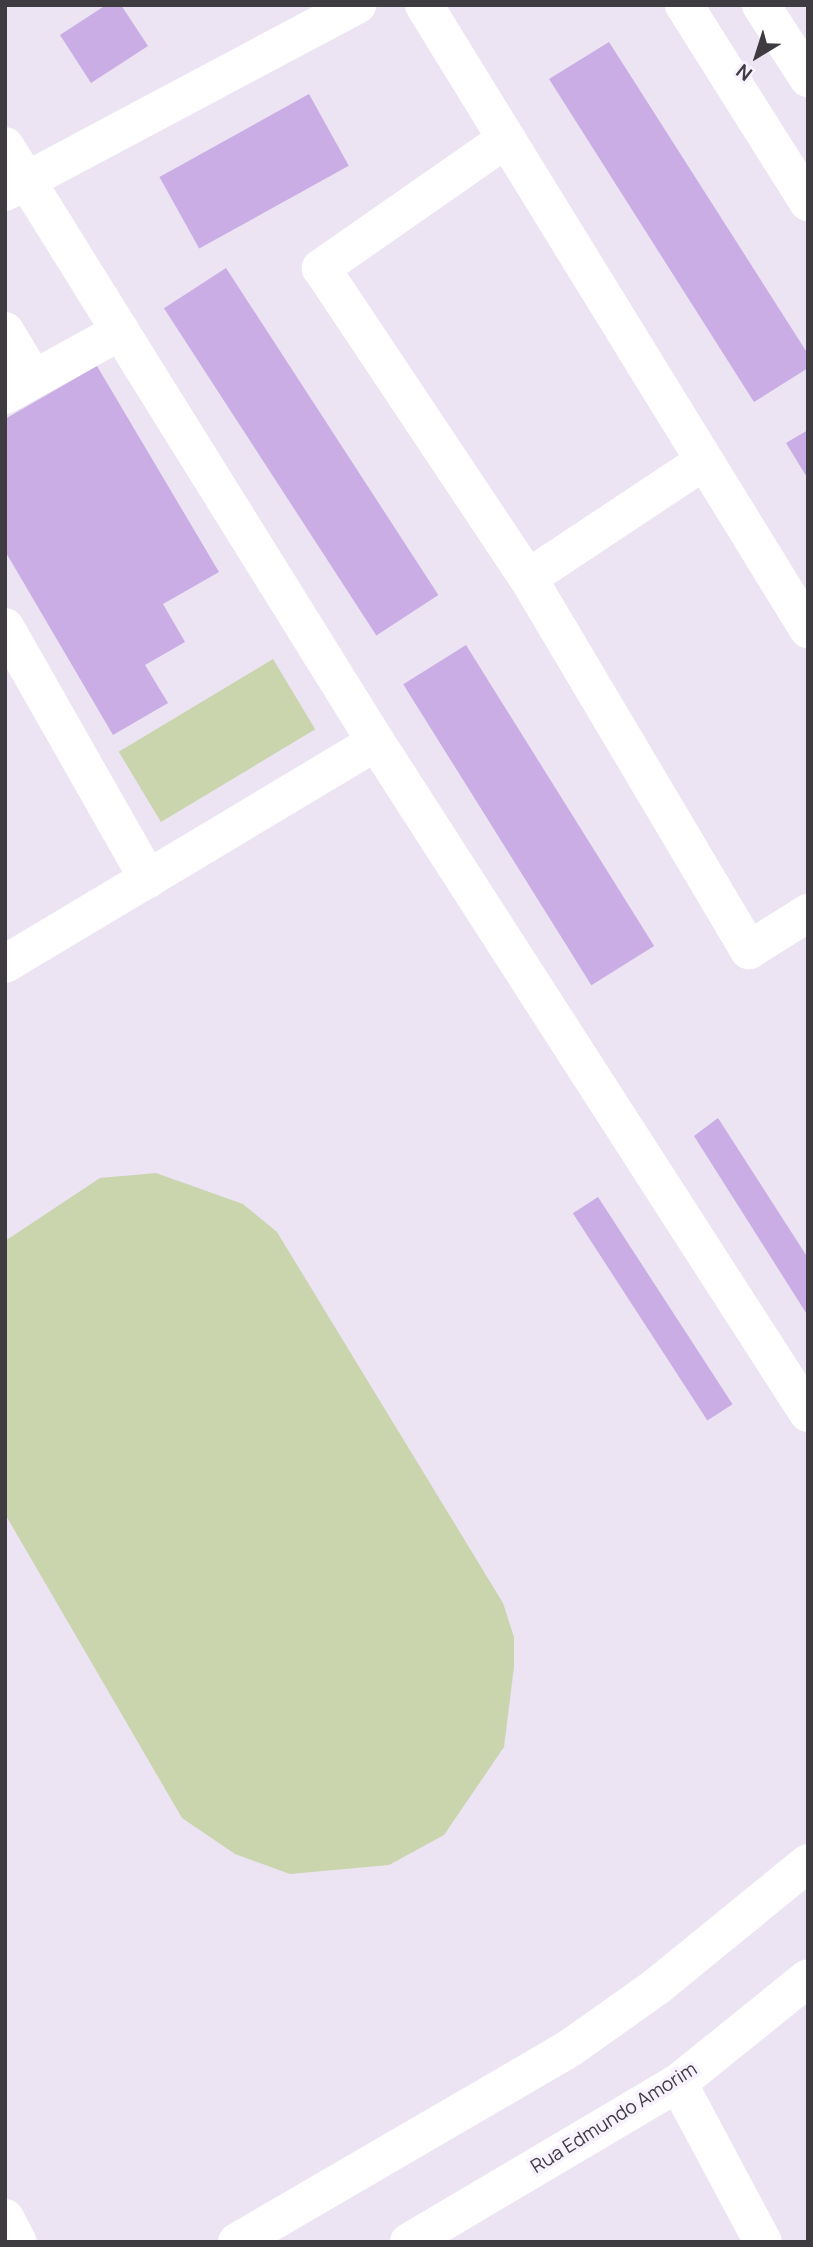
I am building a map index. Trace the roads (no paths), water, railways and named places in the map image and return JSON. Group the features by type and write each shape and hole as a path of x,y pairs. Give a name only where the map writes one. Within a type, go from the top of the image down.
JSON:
{"street":[{"path":"16,186 357,5"},
{"path":"424,5 808,629"},
{"path":"684,5 808,202"},
{"path":"761,5 808,78"},
{"path":"506,139 321,268 528,578 749,950 808,914"},
{"path":"5,146 16,186 121,331 376,742 808,1413"},
{"path":"5,331 20,387 121,331"},
{"path":"528,578 704,461"},
{"path":"5,627 148,878"},
{"path":"5,964 376,742"},
{"path":"237,2242 570,2048 656,1987 808,1863"},
{"name":"Rua Edmundo Amorim","path":"409,2242 678,2083 808,1978"},
{"path":"678,2083 763,2242"},
{"path":"5,2218 18,2242"}]}
